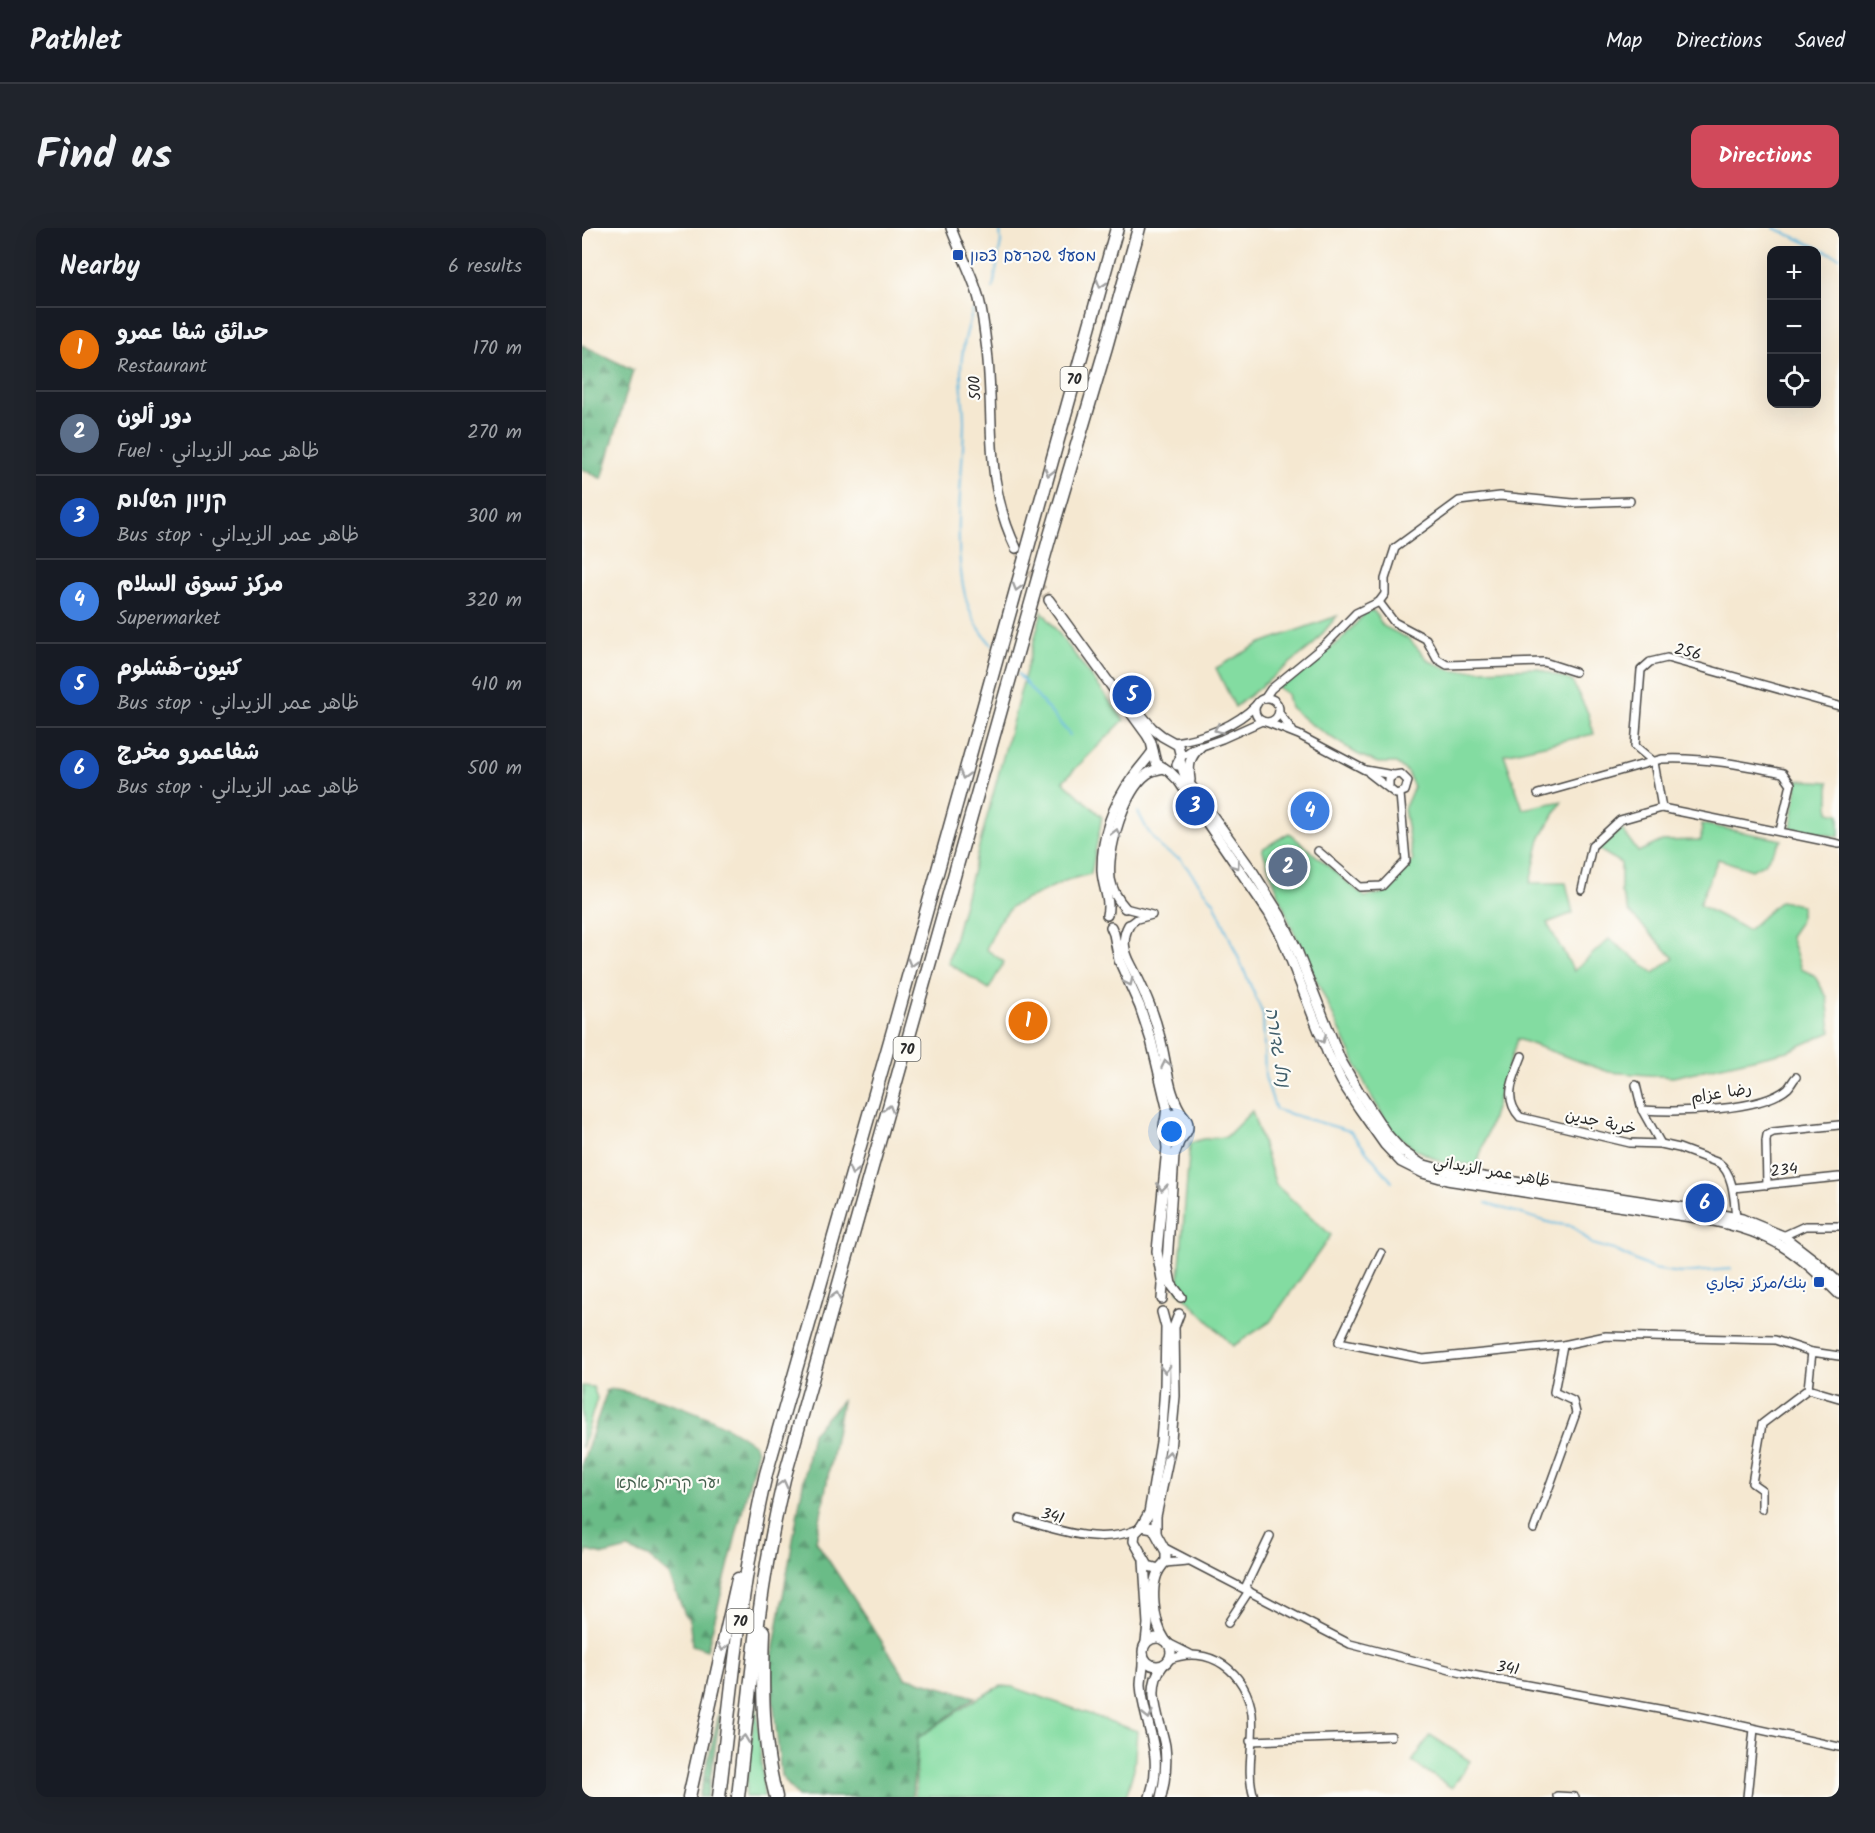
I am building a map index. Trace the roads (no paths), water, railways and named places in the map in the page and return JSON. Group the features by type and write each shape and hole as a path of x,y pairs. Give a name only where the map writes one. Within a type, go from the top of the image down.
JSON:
{"highway":[{"name":"70","path":"719,1797 744,1586 758,1509 1117,228"},
{"name":"70","path":"738,1797 762,1589 776,1513 794,1441 1139,228"},
{"path":"689,1797 735,1594 774,1448"},
{"path":"776,1513 764,1609 763,1677 767,1742 776,1797"}],"main road":[{"name":"500","path":"951,228 977,292 982,314 987,354 992,463 1004,519 1016,548"},
{"path":"1049,600 1147,735 1156,764 1164,768"},
{"path":"1082,645 1152,728 1180,749 1181,759 1173,767 1147,774 1137,784 1118,823 1110,879 1116,897 1131,918 1124,939 1126,955 1151,1007 1175,1104 1188,1125 1174,1156 1167,1263 1171,1284 1184,1305 1174,1328 1175,1396 1170,1450 1156,1516 1156,1533"},
{"path":"1163,1565 1150,1568 1144,1561 1134,1539 1149,1513 1162,1433 1166,1386 1166,1322 1160,1306 1163,1285 1157,1251 1168,1143 1165,1126 1167,1107 1151,1040 1140,1007 1119,960 1114,934 1108,922 1109,903 1102,877 1102,862 1110,820 1126,788 1157,744 1171,741"},
{"path":"1191,786 1189,764 1200,747"},
{"name":"ظاهر عمر الزيداني","path":"1181,759 1183,772 1191,786 1253,872 1280,915 1345,1070 1386,1133 1402,1151 1421,1164 1450,1172 1736,1218 1754,1223 1783,1236 1839,1283"},
{"name":"ظاهر عمر الزيداني","path":"1164,768 1178,780 1269,913 1282,937 1328,1054 1342,1082 1385,1145 1401,1162 1423,1173 1447,1180 1690,1217 1749,1231 1765,1236 1791,1252 1839,1294"},
{"path":"1107,915 1114,908 1125,908"},
{"path":"1111,927 1121,930 1129,925"},
{"path":"1184,1135 1171,1136 1165,1126 1168,1117 1174,1114 1185,1118"},
{"path":"1162,1299 1170,1294 1180,1298"},
{"path":"1162,1312 1170,1317 1179,1314"},
{"path":"1139,1528 1151,1527 1167,1555 1155,1583 1158,1629 1171,1651 1154,1680 1153,1691 1166,1754 1161,1797"},
{"path":"1144,1561 1148,1624 1143,1649 1142,1686 1153,1739 1155,1764 1150,1797"},
{"path":"1146,1642 1155,1638 1166,1642"},
{"path":"1143,1657 1154,1666 1166,1663"}],"street":[{"path":"1171,741 1194,738 1224,727 1265,698 1327,643 1356,613 1379,602 1385,594 1385,579 1395,548 1459,501 1500,496 1573,503 1630,501"},
{"path":"1379,602 1394,622 1426,639 1437,659 1447,665 1544,662 1575,672"},
{"name":"256","path":"1654,762 1635,746 1641,670 1650,662 1667,658 1839,706"},
{"path":"1265,698 1276,702 1279,713 1286,724 1299,735"},
{"path":"1257,704 1256,713 1264,721 1299,735 1365,770 1394,793 1400,794 1406,791 1408,781 1401,774 1365,770"},
{"path":"1181,759 1187,752 1222,740 1264,721 1275,719 1279,713"},
{"path":"1538,794 1662,759 1680,758 1748,766 1783,773 1791,784 1780,831"},
{"path":"1654,762 1662,808"},
{"path":"1389,788 1388,782 1394,775"},
{"path":"1318,851 1360,887 1382,886 1406,861 1400,794"},
{"path":"1582,890 1592,846 1620,820 1662,808 1839,844"},
{"path":"1125,908 1152,915 1137,919 1129,925"},
{"name":"خربة جدين","path":"1522,1056 1511,1086 1509,1099 1513,1110 1520,1117 1630,1143 1661,1144 1679,1148 1719,1163 1724,1167 1732,1188 1736,1218"},
{"name":"رضا عزام","path":"1642,1110 1680,1112 1737,1106 1770,1097 1787,1089 1796,1077"},
{"path":"1636,1085 1642,1110 1661,1144"},
{"path":"1767,1185 1767,1135 1773,1132 1839,1125"},
{"name":"234","path":"1732,1188 1839,1177"},
{"path":"1783,1236 1805,1226 1839,1226"},
{"path":"1382,1253 1339,1342 1423,1359 1563,1345 1606,1335 1775,1340 1812,1352 1839,1356"},
{"path":"1534,1529 1576,1413 1573,1401 1554,1392 1563,1345"},
{"path":"1762,1509 1761,1490 1752,1483 1762,1424 1808,1389 1812,1352"},
{"path":"1808,1389 1839,1398"},
{"name":"341","path":"1020,1519 1071,1534 1114,1535"},
{"path":"1114,1535 1139,1528"},
{"path":"1114,1535 1137,1546"},
{"path":"1228,1623 1247,1589 1270,1536"},
{"name":"341","path":"1162,1546 1350,1644 1462,1673 1685,1714 1839,1747"},
{"path":"1163,1565 1176,1561 1190,1561"},
{"path":"1166,1642 1190,1654 1204,1655 1218,1660 1232,1671 1247,1693 1252,1714 1248,1773 1254,1797"},
{"path":"1166,1663 1190,1654"},
{"path":"1747,1797 1754,1729"},
{"path":"1250,1742 1391,1736"},
{"path":"1557,1796 1575,1797"}],"waterway":[{"path":"993,288 1001,242 1000,228"},
{"path":"1774,228 1839,257"},
{"path":"973,310 961,364 964,422 959,553 965,595 972,616 993,646"},
{"path":"1018,674 1070,735"},
{"name":"נחל גדורה","path":"1138,812 1148,831 1162,849 1181,860 1214,902 1263,1014 1265,1077 1276,1110 1350,1131 1392,1182"},
{"name":"נחל גדורה","path":"1486,1203 1551,1223 1573,1226 1592,1244 1614,1250 1653,1269 1680,1273 1731,1269"}],"tunnel":[{"path":"1016,548 1049,600"}],"place":[{"name":"מסעף שפרעם צפון","path":"958,255"},
{"name":"كنيون-هَشلوم","path":"1132,695"},
{"name":"קניון השלום","path":"1195,806"},
{"name":"مركز تسوق السلام","path":"1310,811"},
{"name":"دور ألون","path":"1288,867"},
{"name":"حدائق شفا عمرو","path":"1028,1021"},
{"name":"شفاعمرو مخرج","path":"1705,1203"},
{"name":"بنك/مركز تجاري","path":"1819,1282"}],"park label":[{"name":"יער קריית אתא","path":"668,1482"}]}
